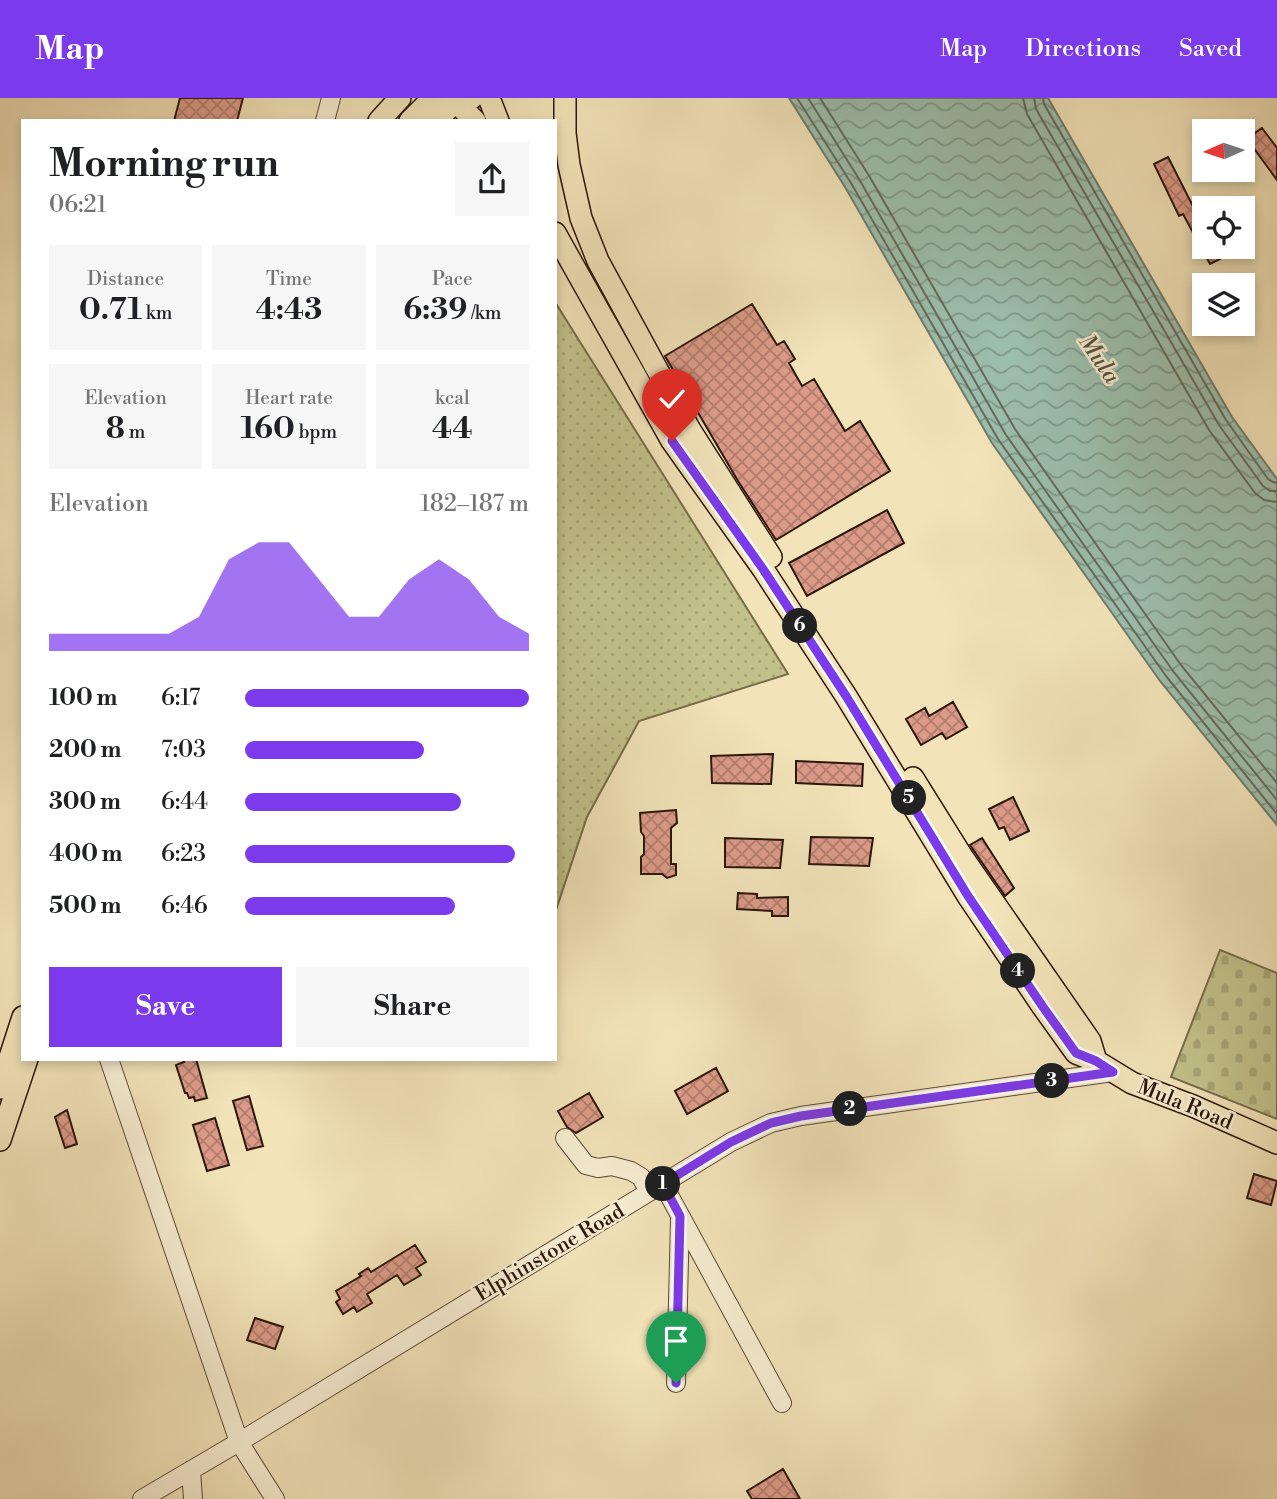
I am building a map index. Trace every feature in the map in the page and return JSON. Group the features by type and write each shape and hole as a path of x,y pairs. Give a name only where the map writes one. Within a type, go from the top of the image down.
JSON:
{"main road":[{"path":"381,119 400,98"},
{"path":"489,98 497,119"},
{"path":"565,98 569,165 581,218 590,242 606,278 668,389 702,461 866,703 938,832 995,920 1090,1041 1104,1067"},
{"path":"414,119 452,100"},
{"path":"438,119 452,100"},
{"path":"452,100 473,119"},
{"path":"557,237 672,441 702,461"},
{"path":"0,1088 21,1023"},
{"path":"0,1140 26,1061"},
{"name":"Mula Road","path":"1104,1067 1132,1083 1277,1143"}],"street":[{"path":"326,119 331,98"},
{"path":"110,1061 239,1442 275,1499"},
{"name":"Elphinstone Road","path":"142,1499 731,1142 771,1123 1104,1067"},
{"path":"565,1138 586,1165 598,1168 612,1166 631,1171 656,1188 680,1216 782,1403"},
{"path":"676,1383 680,1216"},
{"path":"191,1470 193,1499"}],"green space":[{"path":"557,305 788,674 639,721 587,817 557,907"},
{"path":"1220,950 1277,973 1277,1119 1171,1077"}],"water":[{"name":"Mula","path":"789,98 1048,98 1232,417 1277,479 1277,825 1160,681 992,443 845,187"}],"building":[{"path":"180,98 243,98 238,119 175,119"},
{"path":"1262,128 1277,148 1277,180 1255,150 1255,133"},
{"path":"1168,157 1192,204 1192,231 1183,214 1179,216 1154,164"},
{"path":"1207,259 1220,259 1210,264"},
{"path":"752,304 777,345 784,341 795,359 789,363 802,386 814,379 845,431 860,421 890,471 776,540 665,356"},
{"path":"887,510 904,543 807,596 789,563"},
{"path":"953,702 967,727 946,739 942,733 921,745 906,719 925,708 929,716"},
{"path":"773,754 771,784 712,783 711,756"},
{"path":"796,761 863,764 862,786 796,783"},
{"path":"1013,797 1029,831 1010,840 1004,827 999,829 989,809"},
{"path":"676,810 677,823 671,828 671,864 676,864 676,875 667,878 662,874 641,874 644,836 641,832 640,813"},
{"path":"811,837 873,838 869,866 809,864"},
{"path":"725,838 783,840 780,868 725,867"},
{"path":"982,838 1014,888 1005,896 970,845"},
{"path":"738,893 757,894 757,898 788,897 788,916 772,916 772,911 737,909"},
{"path":"197,1061 207,1098 195,1101 194,1097 189,1098 185,1093 176,1065"},
{"path":"716,1068 728,1091 687,1114 675,1091"},
{"path":"589,1093 603,1117 576,1133 567,1127 558,1111"},
{"path":"249,1096 263,1146 247,1150 233,1101"},
{"path":"67,1110 77,1144 65,1148 55,1117"},
{"path":"215,1118 229,1165 207,1171 193,1125"},
{"path":"1254,1174 1277,1181 1271,1205 1247,1198"},
{"path":"415,1245 426,1262 416,1268 421,1275 404,1285 397,1275 367,1294 372,1303 357,1312 354,1307 343,1314 336,1302 340,1299 336,1291 361,1276 359,1274 368,1268 371,1272"},
{"path":"255,1318 283,1327 275,1349 247,1340"},
{"path":"783,1469 800,1499 752,1499 747,1491"}],"route":[{"path":"672,441 763,569 846,696 968,896 1043,1007 1076,1053 1113,1072 801,1116 771,1123 731,1142 663,1184 680,1216 676,1383"}]}
